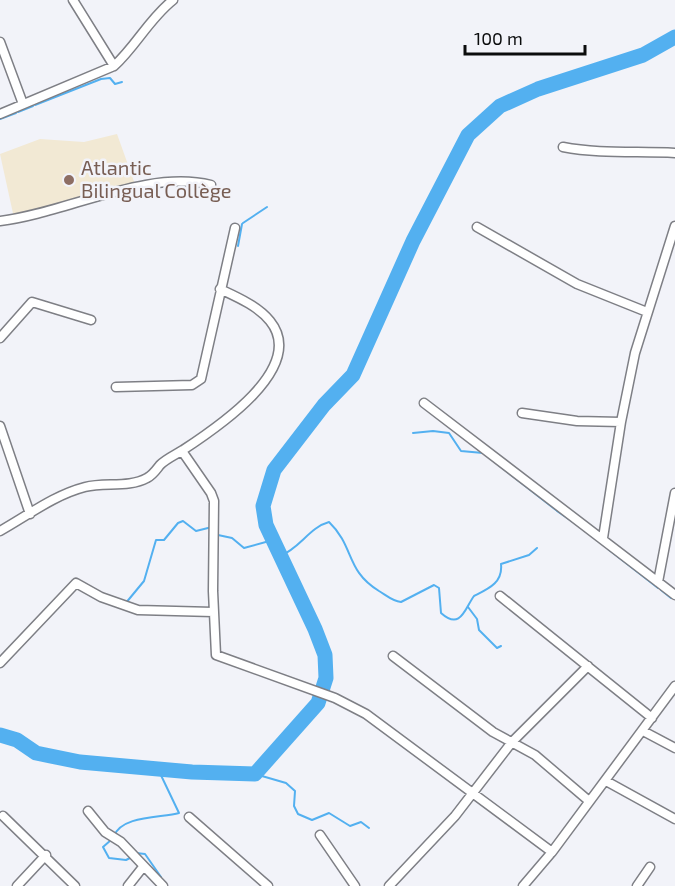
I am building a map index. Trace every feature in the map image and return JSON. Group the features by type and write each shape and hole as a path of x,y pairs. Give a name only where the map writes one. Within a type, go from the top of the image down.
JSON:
{"street":[{"path":"73,0 114,66"},
{"path":"0,114 114,66 128,54 147,25 173,0"},
{"path":"0,42 23,104"},
{"path":"563,147 590,152 622,150 675,153"},
{"path":"0,221 154,183 188,181 211,185"},
{"path":"603,538 621,422 647,312 675,226"},
{"path":"477,227 577,284 647,312"},
{"path":"116,387 197,383 201,379 235,228"},
{"path":"0,531 57,498 83,488 145,480 238,411 262,384 276,361 279,344 276,330 269,319 246,302 220,289"},
{"path":"0,339 34,301 91,320"},
{"path":"424,403 675,595"},
{"path":"522,413 577,421 621,422"},
{"path":"0,426 30,514"},
{"path":"182,451 211,493 214,509 212,523 213,612 215,651 220,657 335,698 366,714 552,852"},
{"path":"658,582 675,493"},
{"path":"0,663 76,583 101,597 138,610 213,612"},
{"path":"500,596 652,718"},
{"path":"393,656 451,702 535,755 589,801"},
{"path":"390,886 455,816 512,742 588,666"},
{"path":"523,886 606,781 675,686"},
{"path":"643,731 675,748"},
{"path":"606,781 675,819"},
{"path":"88,811 105,832 120,842 163,886"},
{"path":"3,816 46,855 75,886"},
{"path":"189,817 268,886"},
{"path":"320,835 355,886"},
{"path":"17,886 46,855"},
{"path":"128,886 143,867"},
{"path":"637,886 650,867"}],"shaded area":[{"name":"Atlantic Bilingual Collège","path":"117,134 136,187 14,218 0,154 40,139 84,142"}],"waterway":[{"path":"0,735 17,740 36,753 80,762 192,772 255,774 318,703 326,678 325,655 315,629 266,525 263,506 274,470 324,405 353,375 413,241 468,135 500,106 538,89 643,55 675,37"},
{"path":"35,105 101,79 110,78 115,84 122,82"},
{"path":"18,112 33,106"},
{"path":"0,119 16,113"},
{"path":"243,223 267,207"},
{"path":"238,246 242,224"},
{"path":"413,433 433,431 449,433 461,451 483,453"},
{"path":"496,463 556,510"},
{"path":"557,511 573,522"},
{"path":"125,604 144,581 156,540 164,540 178,523 183,521 196,531 212,527"},
{"path":"280,556 287,553 316,528 329,522 343,540 360,575 368,583 389,598 401,602 434,585 439,588 441,613 453,620 462,616 474,596 497,581 501,564 529,555 537,548"},
{"path":"218,535 232,538 244,548 273,540"},
{"path":"608,549 658,588"},
{"path":"661,590 671,598"},
{"path":"468,607 477,619 479,630 497,648 501,646"},
{"path":"114,836 125,824 179,813 158,769"},
{"path":"255,774 286,783 295,791 294,806 298,814 312,820 329,813 350,826 361,822 369,828"},
{"path":"111,840 103,847 109,858 126,860 132,857"},
{"path":"136,853 145,854 161,877"}],"place":[{"name":"Atlantic Bilingual Collège","path":"69,180"}]}
